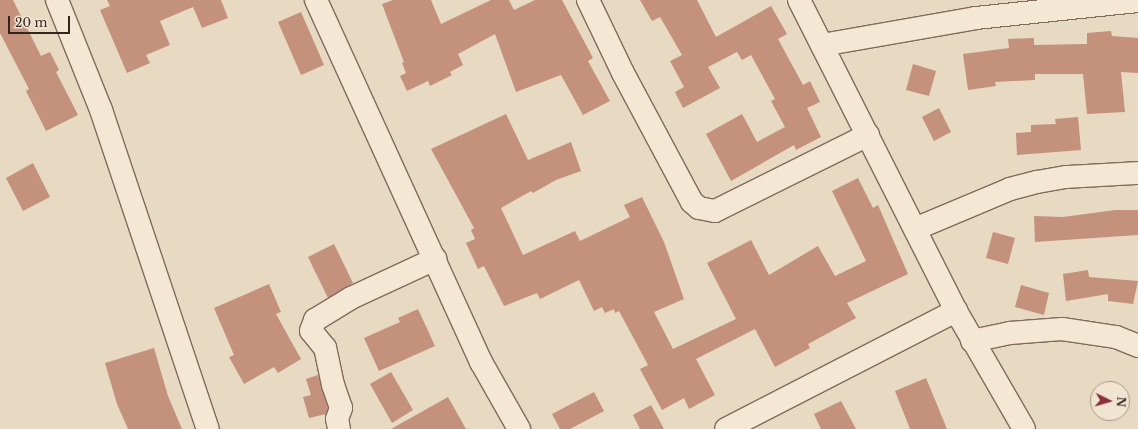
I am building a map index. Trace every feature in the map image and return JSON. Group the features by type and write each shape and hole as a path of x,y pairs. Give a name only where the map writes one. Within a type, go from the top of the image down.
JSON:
{"street":[{"path":"57,0 103,118 208,429"},
{"path":"316,0 436,259 481,362 519,429"},
{"path":"588,0 627,80 692,202 699,208 716,211 868,135"},
{"path":"799,0 916,229 956,311 1024,429"},
{"path":"822,45 976,18 1138,1"},
{"path":"916,229 1010,189 1037,182 1066,177 1138,173"},
{"path":"339,429 338,419 342,408 333,384 324,348 311,331 315,320 351,298 436,259"},
{"path":"726,429 956,311"},
{"path":"972,341 1010,333 1062,329 1116,337 1138,346"}],"building":[{"path":"0,0 13,0 41,56 50,52 59,70 56,72 78,115 46,131 26,91 29,89 0,33"},
{"path":"107,0 221,0 228,18 202,28 193,7 160,21 170,45 146,55 150,63 127,73 100,10 110,6"},
{"path":"393,0 431,0 441,24 491,0 509,0 514,10 535,0 562,0 593,58 588,61 610,101 583,115 561,75 516,92 495,34 458,54 463,65 450,72 452,75 430,86 428,81 407,91 400,76 406,73 402,63 404,62 382,4"},
{"path":"640,0 697,0 716,37 771,6 787,34 778,39 803,85 810,81 820,102 807,108 821,137 796,150 794,145 731,181 706,134 742,114 757,142 785,127 771,101 775,99 751,55 742,60 737,52 708,67 720,88 683,108 675,92 684,87 670,61 682,55 660,17 652,21"},
{"path":"301,12 324,65 301,75 278,22"},
{"path":"1111,31 1112,36 1138,38 1138,73 1121,72 1125,112 1087,114 1083,74 1035,74 1035,80 995,82 996,86 968,90 963,54 1009,48 1008,39 1034,38 1034,45 1087,44 1087,33"},
{"path":"913,64 936,71 929,96 906,90"},
{"path":"939,108 951,132 934,141 922,117"},
{"path":"506,114 528,160 571,142 581,171 556,180 533,193 531,191 501,208 523,255 575,231 580,241 630,217 624,205 642,197 664,242 684,299 654,312 673,349 736,319 707,263 751,240 769,275 818,246 835,276 866,261 832,191 858,178 873,208 878,205 908,274 847,303 856,318 808,344 810,348 775,367 755,329 696,359 715,395 689,409 684,398 662,410 640,369 648,365 619,311 615,313 614,309 605,313 602,307 594,311 579,280 540,299 537,293 504,306 484,266 478,269 466,243 475,239 471,230 474,228 431,149"},
{"path":"1078,117 1081,150 1017,155 1016,133 1031,132 1031,125 1056,124 1055,119"},
{"path":"33,163 50,197 23,211 6,178"},
{"path":"1115,210 1138,210 1138,235 1035,242 1034,216 1063,217"},
{"path":"993,232 1015,238 1008,264 986,258"},
{"path":"334,244 353,283 328,298 308,257"},
{"path":"1088,270 1089,277 1138,281 1133,304 1108,301 1108,294 1066,301 1063,274"},
{"path":"269,284 281,312 276,314 301,359 278,373 274,367 244,384 229,357 234,355 214,308"},
{"path":"1021,285 1049,293 1044,315 1015,307"},
{"path":"418,309 435,346 379,371 364,338 400,322 398,318"},
{"path":"154,348 168,396 182,429 128,429 117,404 105,363"},
{"path":"391,372 413,410 392,423 370,384"},
{"path":"318,375 328,408 326,414 309,418 303,397 311,395 306,379"},
{"path":"926,378 947,429 910,429 895,391"},
{"path":"594,392 604,411 570,429 560,429 552,414"},
{"path":"448,397 466,429 391,429"},
{"path":"841,401 856,429 821,429 814,414"},
{"path":"651,405 664,429 640,429 633,415"}]}
